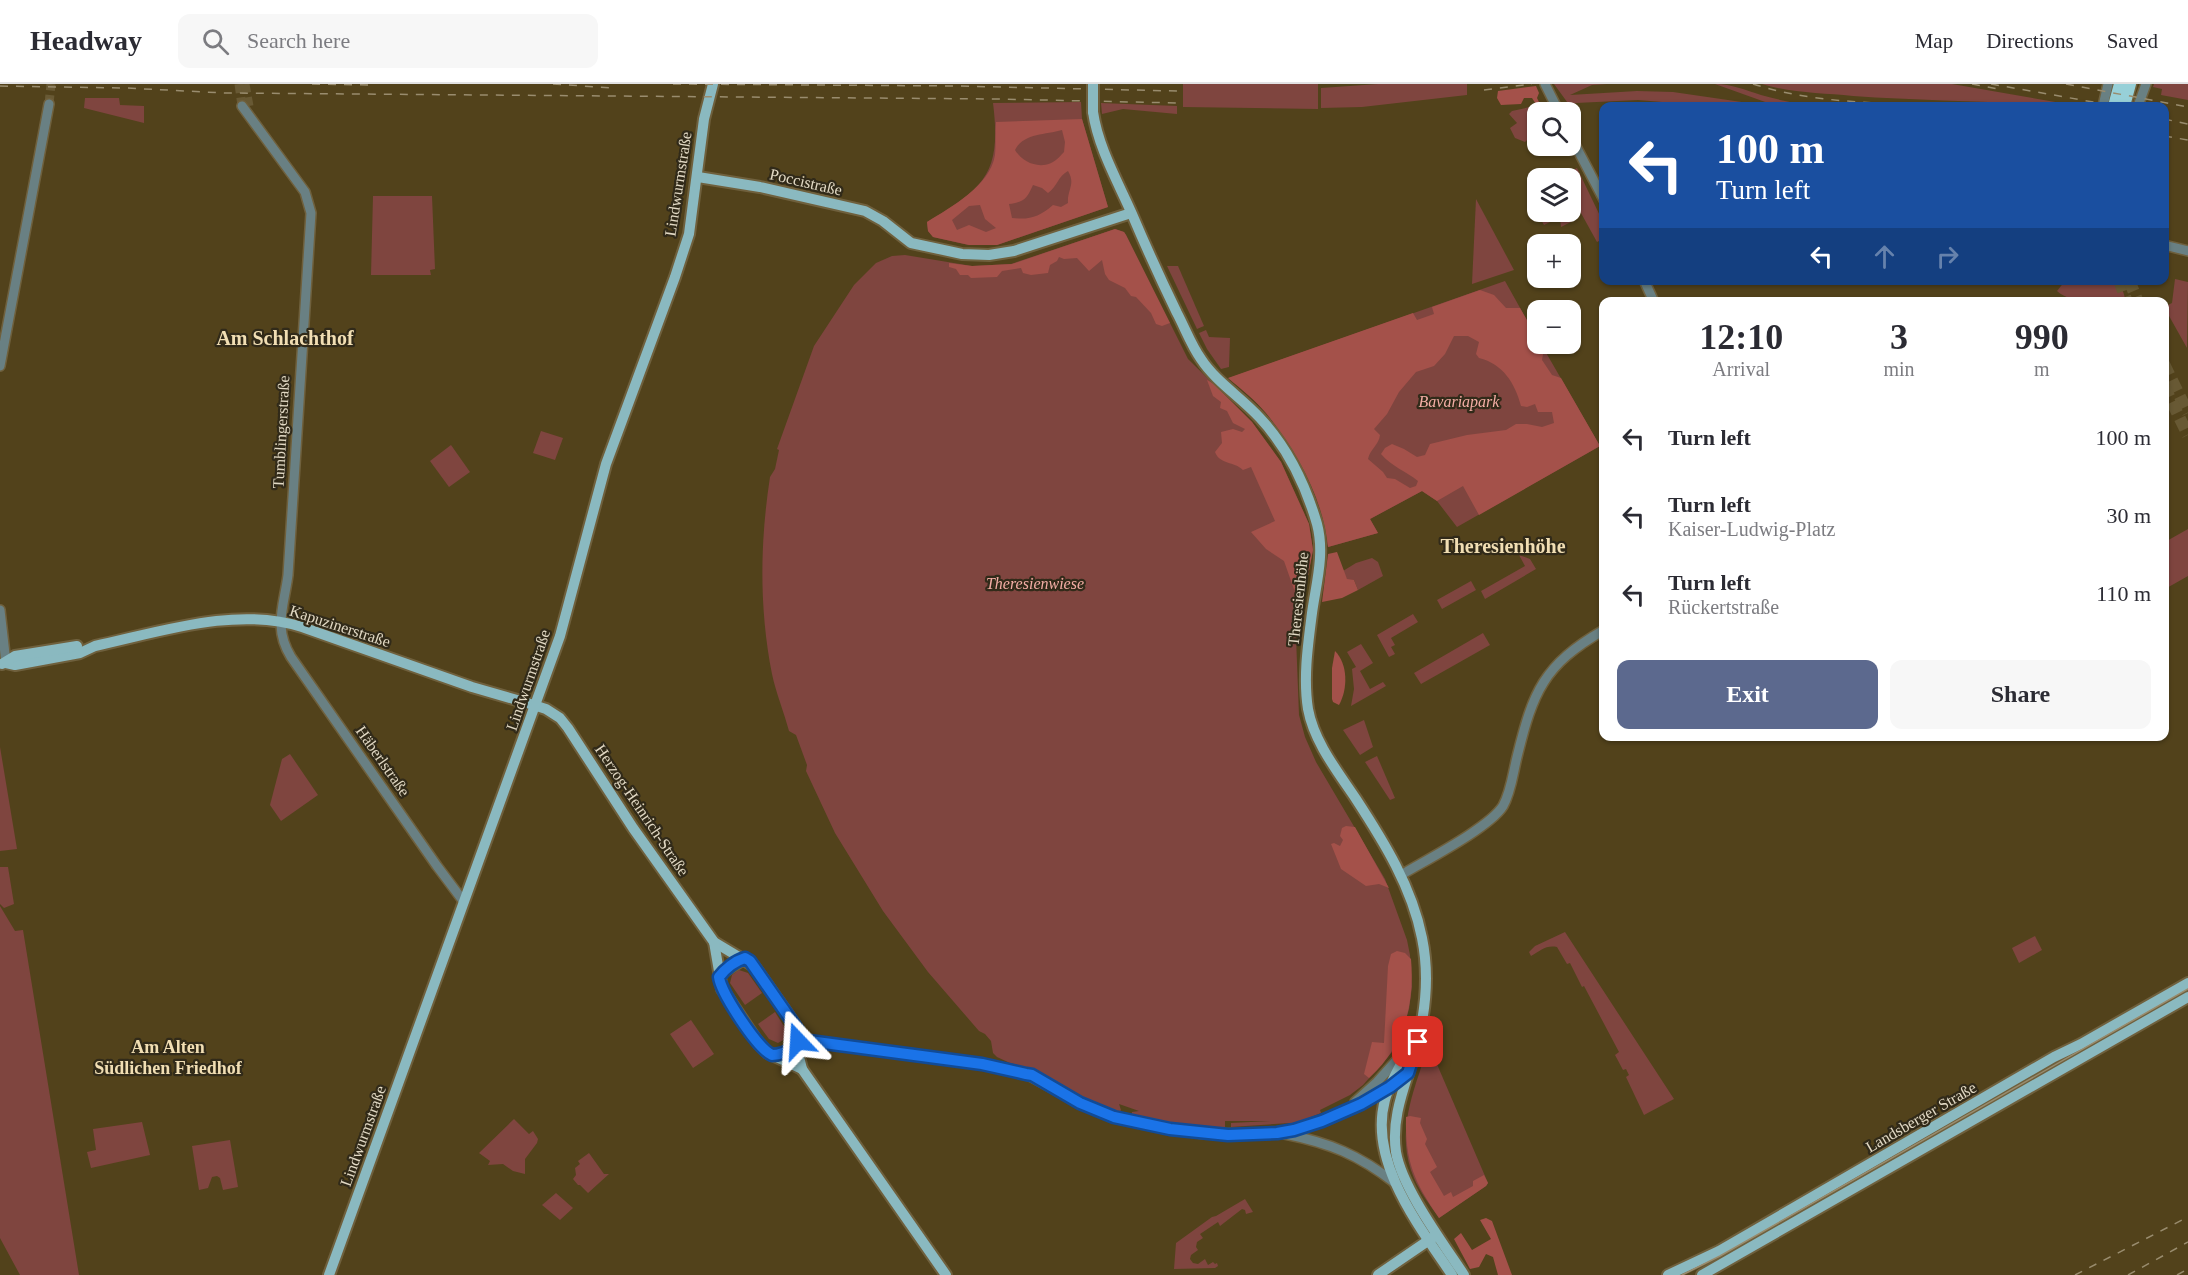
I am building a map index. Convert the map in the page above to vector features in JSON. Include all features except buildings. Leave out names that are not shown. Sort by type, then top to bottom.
[{"type":"highway","points":[[2125,102],[2130,84]]},
{"type":"main road","name":"Lindwurmstraße","points":[[329,1275],[560,636],[606,464],[686,244],[692,220],[704,119],[713,84]]},
{"type":"main road","name":"Theresienhöhe","points":[[1093,84],[1093,112],[1096,130],[1106,156],[1157,272],[1201,360],[1268,426],[1289,458],[1302,484],[1317,524],[1321,552],[1308,641],[1306,681],[1308,710],[1315,732],[1329,757],[1384,843],[1401,875],[1415,913],[1425,955],[1426,990],[1418,1042],[1399,1104],[1395,1126],[1395,1146],[1407,1184],[1433,1237]]},
{"type":"main road","name":"Poccistraße","points":[[698,177],[760,187],[865,212],[883,220],[899,236],[918,246],[975,255],[1000,254],[1042,244],[1131,213]]},
{"type":"main road","name":"Kapuzinerstraße","points":[[3,663],[15,665],[219,620],[245,618],[281,621],[472,687],[536,706]]},
{"type":"main road","name":"Herzog-Heinrich-Straße","points":[[536,706],[554,713],[564,722],[633,828],[714,942]]},
{"type":"main road","points":[[714,942],[745,958],[754,966],[798,1030],[796,1045],[802,1068],[946,1275]]},
{"type":"main road","points":[[714,942],[722,989],[747,1026],[764,1049],[802,1068]]},
{"type":"main road","points":[[719,977],[745,958]]},
{"type":"main road","name":"Landsberger Straße","points":[[1668,1275],[1681,1273],[2054,1057],[2188,983]]},
{"type":"main road","name":"Landsberger Straße","points":[[1702,1275],[2188,997]]},
{"type":"main road","name":"Theresienhöhe","points":[[1422,1016],[1416,1035],[1390,1087],[1383,1107],[1382,1128],[1395,1183],[1433,1237]]},
{"type":"main road","points":[[772,1055],[786,1053],[796,1045]]},
{"type":"main road","points":[[1378,1275],[1433,1237]]},
{"type":"main road","points":[[1433,1237],[1452,1275]]},
{"type":"main road","points":[[1433,1237],[1464,1275]]},
{"type":"street","points":[[2104,102],[2108,84]]},
{"type":"street","points":[[2137,102],[2140,84]]},
{"type":"street","points":[[2138,102],[2146,84]]},
{"type":"street","points":[[1546,88],[1554,102]]},
{"type":"street","points":[[0,366],[49,104]]},
{"type":"street","name":"Tumblingerstraße","points":[[245,106],[252,120],[305,192],[311,213],[288,575],[281,635]]},
{"type":"street","points":[[1581,156],[1599,190]]},
{"type":"street","points":[[2169,247],[2188,252]]},
{"type":"street","points":[[0,610],[3,663]]},
{"type":"street","points":[[1401,875],[1494,817],[1508,795],[1527,716],[1534,697],[1564,657],[1581,643],[1599,633]]},
{"type":"street","name":"Häberlstraße","points":[[281,635],[291,657],[464,902]]},
{"type":"street","points":[[798,1030],[809,1041]]},
{"type":"street","points":[[1338,1114],[1377,1082],[1416,1035]]},
{"type":"street","points":[[796,1045],[809,1041],[982,1064],[1032,1075],[1080,1103],[1114,1117],[1205,1134],[1277,1133],[1304,1128],[1338,1114],[1390,1087],[1408,1073]]},
{"type":"street","points":[[1377,1082],[1390,1087],[1399,1104]]},
{"type":"street","points":[[1277,1133],[1324,1143],[1349,1152],[1372,1165],[1395,1183]]},
{"type":"green space","points":[[1183,84],[1318,84],[1318,109],[1183,107]]},
{"type":"green space","points":[[1378,84],[1467,84],[1467,95],[1362,107],[1321,108],[1321,88]]},
{"type":"green space","points":[[1554,84],[1607,84],[1592,85],[1570,95],[1637,91],[1673,92],[1742,102],[1662,102],[1638,100],[1567,102]]},
{"type":"green space","points":[[1715,84],[1733,86],[1790,102],[1765,102]]},
{"type":"green space","points":[[1762,84],[1952,84],[2056,102],[1906,99],[1795,91]]},
{"type":"green space","points":[[2154,84],[2188,84],[2188,100],[2161,95],[2162,89],[2153,87]]},
{"type":"green space","points":[[85,98],[119,98],[120,105],[144,106],[144,123],[84,108]]},
{"type":"green space","points":[[1081,102],[1082,119],[1108,207],[997,245],[969,245],[933,237],[928,231],[927,222],[963,199],[975,188],[985,176],[991,163],[995,127],[993,103]]},
{"type":"green space","points":[[1101,103],[1177,106],[1177,114],[1123,109],[1102,114]]},
{"type":"green space","points":[[1527,108],[1527,140],[1525,142],[1515,138],[1510,128],[1517,123],[1509,114],[1512,111]]},
{"type":"green space","points":[[1581,176],[1599,214],[1599,241],[1597,242],[1581,213]]},
{"type":"green space","points":[[373,196],[432,196],[435,269],[430,270],[431,275],[371,275]]},
{"type":"green space","points":[[1476,199],[1514,270],[1472,284]]},
{"type":"green space","points":[[1560,222],[1571,222],[1561,227]]},
{"type":"green space","name":"Theresienwiese","points":[[1115,229],[1126,235],[1188,359],[1252,422],[1281,462],[1309,524],[1313,550],[1296,637],[1299,715],[1305,737],[1316,762],[1385,879],[1407,940],[1410,955],[1412,987],[1409,1009],[1402,1034],[1393,1051],[1363,1085],[1350,1095],[1320,1110],[1321,1113],[1291,1125],[1290,1123],[1231,1127],[1231,1123],[1271,1121],[1225,1121],[1225,1127],[1208,1129],[1182,1127],[1137,1117],[1132,1115],[1132,1112],[1139,1111],[1119,1104],[1121,1110],[1116,1113],[1085,1100],[1032,1069],[997,1057],[993,1053],[991,1041],[979,1031],[928,972],[883,911],[835,833],[806,771],[807,765],[796,735],[789,731],[772,674],[765,625],[762,575],[764,526],[770,477],[775,469],[779,450],[777,449],[814,346],[854,285],[876,263],[892,256],[905,255],[972,266],[1011,264]]},
{"type":"green space","points":[[1167,266],[1178,266],[1204,326],[1197,329]]},
{"type":"green space","points":[[2175,279],[2188,282],[2187,348],[2169,316],[2169,304],[2172,303]]},
{"type":"green space","name":"Bavariapark","points":[[1505,281],[1527,320],[1527,354],[1547,354],[1599,447],[1457,527],[1437,501],[1422,491],[1370,519],[1378,533],[1328,547],[1321,511],[1307,476],[1288,443],[1253,399],[1229,378]]},
{"type":"green space","points":[[2062,285],[2121,285],[2125,297],[2068,297],[2057,291]]},
{"type":"green space","points":[[1206,330],[1209,337],[1230,338],[1229,367],[1221,369],[1207,349],[1199,333]]},
{"type":"green space","points":[[541,431],[563,438],[555,460],[533,453]]},
{"type":"green space","points":[[451,445],[470,472],[449,487],[430,461]]},
{"type":"green space","points":[[2188,529],[2188,576],[2169,587],[2169,540]]},
{"type":"green space","points":[[1519,555],[1530,559],[1536,569],[1485,599],[1481,591],[1525,566]]},
{"type":"green space","points":[[1372,558],[1378,562],[1383,576],[1358,590],[1354,580],[1347,580],[1343,571],[1356,563]]},
{"type":"green space","points":[[1471,581],[1476,590],[1442,609],[1437,600]]},
{"type":"green space","points":[[1413,614],[1418,622],[1391,638],[1395,645],[1391,647],[1395,654],[1389,657],[1377,635]]},
{"type":"green space","points":[[1483,633],[1490,645],[1421,684],[1414,673]]},
{"type":"green space","points":[[1361,644],[1373,663],[1360,671],[1370,689],[1383,682],[1386,686],[1351,706],[1354,689],[1352,669],[1356,667],[1347,652]]},
{"type":"green space","points":[[1364,720],[1373,747],[1360,755],[1343,730]]},
{"type":"green space","points":[[0,747],[17,849],[0,851]]},
{"type":"green space","points":[[290,754],[318,795],[281,821],[270,805],[282,759]]},
{"type":"green space","points":[[1377,756],[1395,798],[1390,800],[1365,762]]},
{"type":"green space","points":[[0,867],[8,867],[14,904],[4,908],[0,904]]},
{"type":"green space","points":[[0,906],[15,931],[23,930],[79,1275],[20,1275],[0,1238]]},
{"type":"green space","points":[[1565,932],[1674,1099],[1644,1115],[1626,1077],[1629,1075],[1626,1069],[1623,1070],[1615,1055],[1619,1052],[1570,963],[1567,964],[1557,947],[1546,948],[1531,956],[1529,952],[1535,946]]},
{"type":"green space","points":[[2035,936],[2042,950],[2019,963],[2012,948]]},
{"type":"green space","points":[[739,970],[748,973],[762,993],[745,1005],[730,983],[732,975]]},
{"type":"green space","points":[[775,1012],[787,1031],[785,1039],[778,1043],[769,1039],[758,1024]]},
{"type":"green space","points":[[691,1020],[714,1054],[693,1068],[670,1034]]},
{"type":"green space","points":[[1430,1048],[1488,1183],[1439,1218],[1414,1178],[1406,1145],[1408,1113],[1427,1050]]},
{"type":"green space","points":[[514,1119],[529,1134],[533,1131],[538,1139],[525,1159],[525,1174],[513,1171],[503,1164],[488,1165],[490,1161],[479,1153]]},
{"type":"green space","points":[[142,1122],[150,1155],[91,1168],[87,1152],[96,1150],[93,1129]]},
{"type":"green space","points":[[230,1140],[238,1187],[223,1190],[220,1178],[217,1176],[212,1177],[208,1188],[199,1190],[192,1146]]},
{"type":"green space","points":[[589,1153],[604,1174],[609,1174],[588,1193],[573,1179],[576,1175],[575,1168],[580,1164],[578,1161]]},
{"type":"green space","points":[[556,1193],[573,1208],[560,1220],[542,1205]]},
{"type":"green space","points":[[1245,1199],[1253,1212],[1246,1214],[1242,1209],[1220,1226],[1218,1222],[1200,1234],[1203,1238],[1197,1242],[1198,1250],[1191,1255],[1190,1259],[1193,1263],[1198,1264],[1205,1259],[1208,1265],[1213,1262],[1218,1266],[1174,1269],[1176,1243],[1212,1217]]},
{"type":"shaded area","points":[[1536,86],[1539,102],[1535,102],[1532,98],[1524,98],[1521,104],[1501,105],[1497,98],[1498,91]]},
{"type":"shaded area","points":[[1082,119],[1108,207],[997,245],[969,245],[933,237],[928,231],[927,222],[978,186],[992,166],[995,155],[996,122]],"holes":[[[1062,130],[1065,142],[1064,152],[1053,162],[1042,165],[1031,164],[1015,150],[1024,140]],[[1068,171],[1071,180],[1068,203],[1061,207],[1053,205],[1034,217],[1012,218],[1009,204],[1025,199],[1033,185],[1048,193]],[[980,205],[985,219],[996,228],[986,232],[969,225],[957,230],[952,220],[969,206]]]},
{"type":"shaded area","points":[[1115,229],[1126,235],[1170,323],[1162,326],[1156,324],[1151,313],[1136,297],[1131,296],[1125,288],[1109,280],[1102,260],[1089,271],[1077,258],[1059,257],[1050,265],[1048,273],[1031,275],[1023,273],[1021,268],[1002,271],[997,277],[971,278],[968,275],[960,275],[956,269],[949,267],[949,263],[972,266],[1012,264]]},
{"type":"shaded area","name":"Bavariapark","points":[[1480,290],[1494,295],[1506,308],[1520,308],[1527,320],[1527,354],[1543,354],[1542,360],[1552,375],[1561,378],[1599,447],[1479,515],[1463,486],[1437,501],[1422,491],[1370,519],[1378,533],[1328,547],[1321,511],[1298,459],[1266,413],[1228,378],[1413,313],[1417,320],[1434,314],[1432,307]],"holes":[[[1454,336],[1468,336],[1479,342],[1476,354],[1479,358],[1495,365],[1507,376],[1521,406],[1527,407],[1535,404],[1538,412],[1552,412],[1554,423],[1542,427],[1516,424],[1506,430],[1467,435],[1430,444],[1425,455],[1417,457],[1392,444],[1381,454],[1418,481],[1416,486],[1410,488],[1395,479],[1387,478],[1368,459],[1380,435],[1374,429],[1387,414],[1399,392],[1416,372],[1434,366],[1445,354]]]},
{"type":"shaded area","points":[[1207,380],[1214,384],[1252,422],[1281,462],[1309,524],[1313,550],[1303,601],[1297,598],[1284,561],[1266,549],[1251,532],[1275,521],[1251,467],[1243,470],[1220,459],[1215,452],[1222,443],[1221,432],[1233,429],[1242,432],[1245,429],[1233,423],[1227,411],[1220,408],[1221,402],[1213,396]]},
{"type":"shaded area","points":[[1337,552],[1347,579],[1354,580],[1358,590],[1342,598],[1322,602],[1328,554]]},
{"type":"shaded area","points":[[1335,651],[1342,663],[1345,677],[1344,692],[1339,705],[1332,699],[1332,668]]},
{"type":"shaded area","points":[[1355,827],[1389,888],[1379,884],[1366,886],[1341,869],[1331,844],[1340,846],[1343,840],[1340,836],[1342,828]]},
{"type":"shaded area","points":[[1397,951],[1405,953],[1411,959],[1409,1008],[1399,1039],[1391,1053],[1369,1078],[1364,1074],[1372,1042],[1384,1043],[1388,966],[1391,954]]},
{"type":"shaded area","points":[[1406,1117],[1421,1118],[1420,1123],[1427,1139],[1425,1144],[1437,1167],[1430,1172],[1444,1196],[1451,1192],[1453,1197],[1473,1186],[1473,1181],[1484,1175],[1488,1183],[1439,1218],[1417,1182],[1409,1159]]},
{"type":"shaded area","points":[[1486,1218],[1492,1221],[1512,1275],[1498,1275],[1493,1257],[1486,1254],[1479,1267],[1470,1269],[1454,1239],[1461,1233],[1472,1250],[1491,1239],[1480,1220]]},
{"type":"tunnel","points":[[49,104],[51,84]]},
{"type":"tunnel","points":[[239,84],[242,106]]},
{"type":"tunnel","points":[[245,84],[249,106]]},
{"type":"tunnel","points":[[2121,285],[2125,297]]},
{"type":"tunnel","points":[[2131,285],[2136,297]]},
{"type":"tunnel","points":[[2169,374],[2188,413]]},
{"type":"tunnel","points":[[2169,396],[2188,435]]},
{"type":"tram line","points":[[1682,1275],[1720,1256],[2188,989]]},
{"type":"railway","points":[[312,84],[372,85]]},
{"type":"railway","points":[[553,84],[613,88]]},
{"type":"railway","points":[[673,84],[956,86],[1177,91]]},
{"type":"railway","points":[[1484,90],[1532,84]]},
{"type":"railway","points":[[1753,84],[1824,99],[1862,102]]},
{"type":"railway","points":[[1972,84],[1998,89]]},
{"type":"railway","points":[[1991,84],[2093,102]]},
{"type":"railway","points":[[2066,84],[2161,102]]},
{"type":"railway","points":[[0,86],[126,88],[225,93],[999,99],[1177,103]]},
{"type":"railway","points":[[2169,103],[2188,107]]},
{"type":"railway","points":[[2169,120],[2188,124]]},
{"type":"railway","points":[[2169,137],[2188,140]]},
{"type":"railway","points":[[2075,1275],[2188,1217]]},
{"type":"railway","points":[[2128,1275],[2188,1242]]},
{"type":"railway","points":[[2177,1275],[2188,1269]]},
{"type":"district","name":"Am Schlachthof","points":[[285,338]]},
{"type":"district","name":"Theresienhöhe","points":[[1503,546]]},
{"type":"district","name":"Am Alten Südlichen Friedhof","points":[[168,1057]]},
{"type":"route","points":[[798,1041],[798,1030],[794,1023],[750,961],[745,958],[740,960],[723,972],[719,977],[722,989],[759,1044],[772,1055],[786,1053],[796,1045],[809,1041],[982,1064],[1032,1075],[1080,1103],[1114,1117],[1205,1134],[1277,1133],[1304,1128],[1348,1110],[1390,1087],[1408,1073],[1418,1042]]}]
